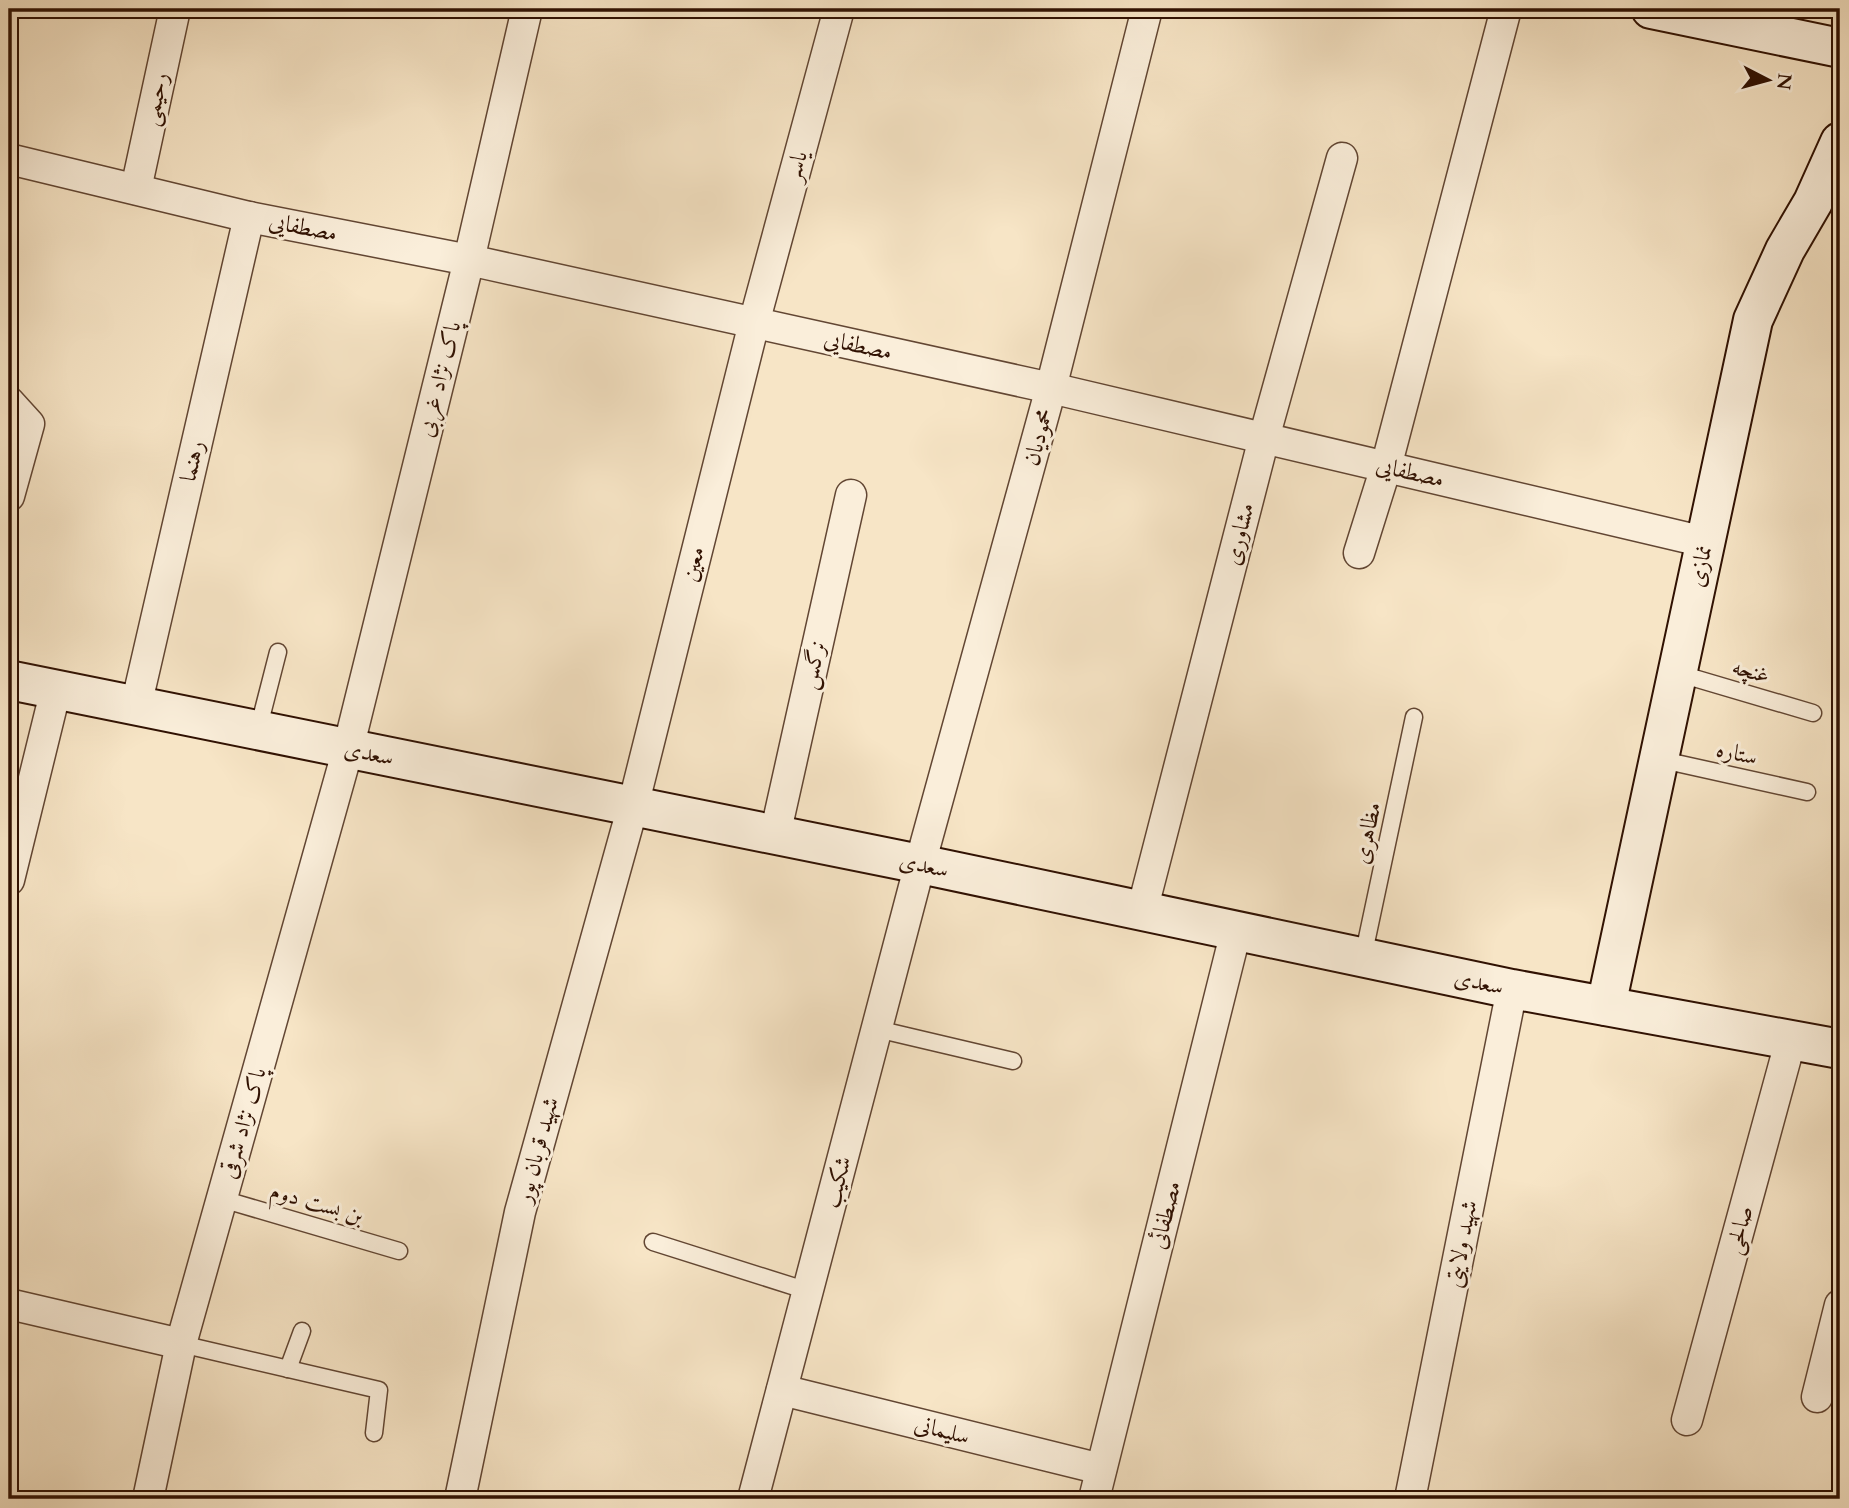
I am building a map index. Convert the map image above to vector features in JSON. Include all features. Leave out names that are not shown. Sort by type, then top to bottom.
[{"type":"street","name":"رحیمی","points":[[136,189],[175,9]]},
{"type":"street","name":"پاک نژاد غربی","points":[[348,749],[469,260],[527,9]]},
{"type":"street","name":"یاسر","points":[[754,323],[839,9]]},
{"type":"street","name":"محمودیان","points":[[920,864],[1051,388],[1146,9]]},
{"type":"street","points":[[1359,554],[1386,467],[1506,9]]},
{"type":"street","points":[[1651,9],[1840,48]]},
{"type":"street","name":"نمازی","points":[[1606,1006],[1753,320],[1785,250],[1840,144]]},
{"type":"street","name":"مشاوری","points":[[1142,911],[1264,438],[1342,158]]},
{"type":"street","name":"مصطفایی","points":[[9,162],[249,217],[469,260],[1051,388],[1705,542]]},
{"type":"street","name":"رهنما","points":[[136,706],[249,217]]},
{"type":"street","name":"معین","points":[[633,806],[754,323]]},
{"type":"street","points":[[9,402],[29,424],[9,496]]},
{"type":"street","name":"نرگس","points":[[775,835],[851,495]]},
{"type":"street","name":"سعدی","points":[[9,680],[920,864],[1512,989],[1840,1049]]},
{"type":"street","points":[[9,880],[56,690]]},
{"type":"street","name":"پاک نژاد شرقی","points":[[148,1499],[181,1344],[348,749]]},
{"type":"street","name":"شهید قربان پور","points":[[460,1499],[520,1212],[633,806]]},
{"type":"street","name":"شکیب","points":[[753,1499],[920,864]]},
{"type":"street","name":"مصطفائی","points":[[1094,1499],[1236,931]]},
{"type":"street","name":"شهید ولایتی","points":[[1410,1499],[1512,989]]},
{"type":"street","name":"صالحی","points":[[1687,1420],[1791,1039]]},
{"type":"street","points":[[1817,1397],[1840,1305]]},
{"type":"street","points":[[10,1308],[181,1344]]},
{"type":"street","name":"سلیمانی","points":[[782,1390],[1101,1469]]},
{"type":"lane","points":[[258,730],[278,652]]},
{"type":"lane","name":"غنچه","points":[[1677,673],[1813,713]]},
{"type":"lane","name":"مظاهری","points":[[1363,957],[1414,717]]},
{"type":"lane","name":"ستاره","points":[[1658,759],[1807,792]]},
{"type":"lane","points":[[877,1029],[1013,1060]]},
{"type":"lane","name":"بن بست دوم","points":[[222,1199],[399,1251]]},
{"type":"lane","points":[[653,1242],[808,1291]]},
{"type":"lane","points":[[288,1369],[302,1331]]},
{"type":"lane","points":[[181,1344],[379,1390],[374,1433]]}]
